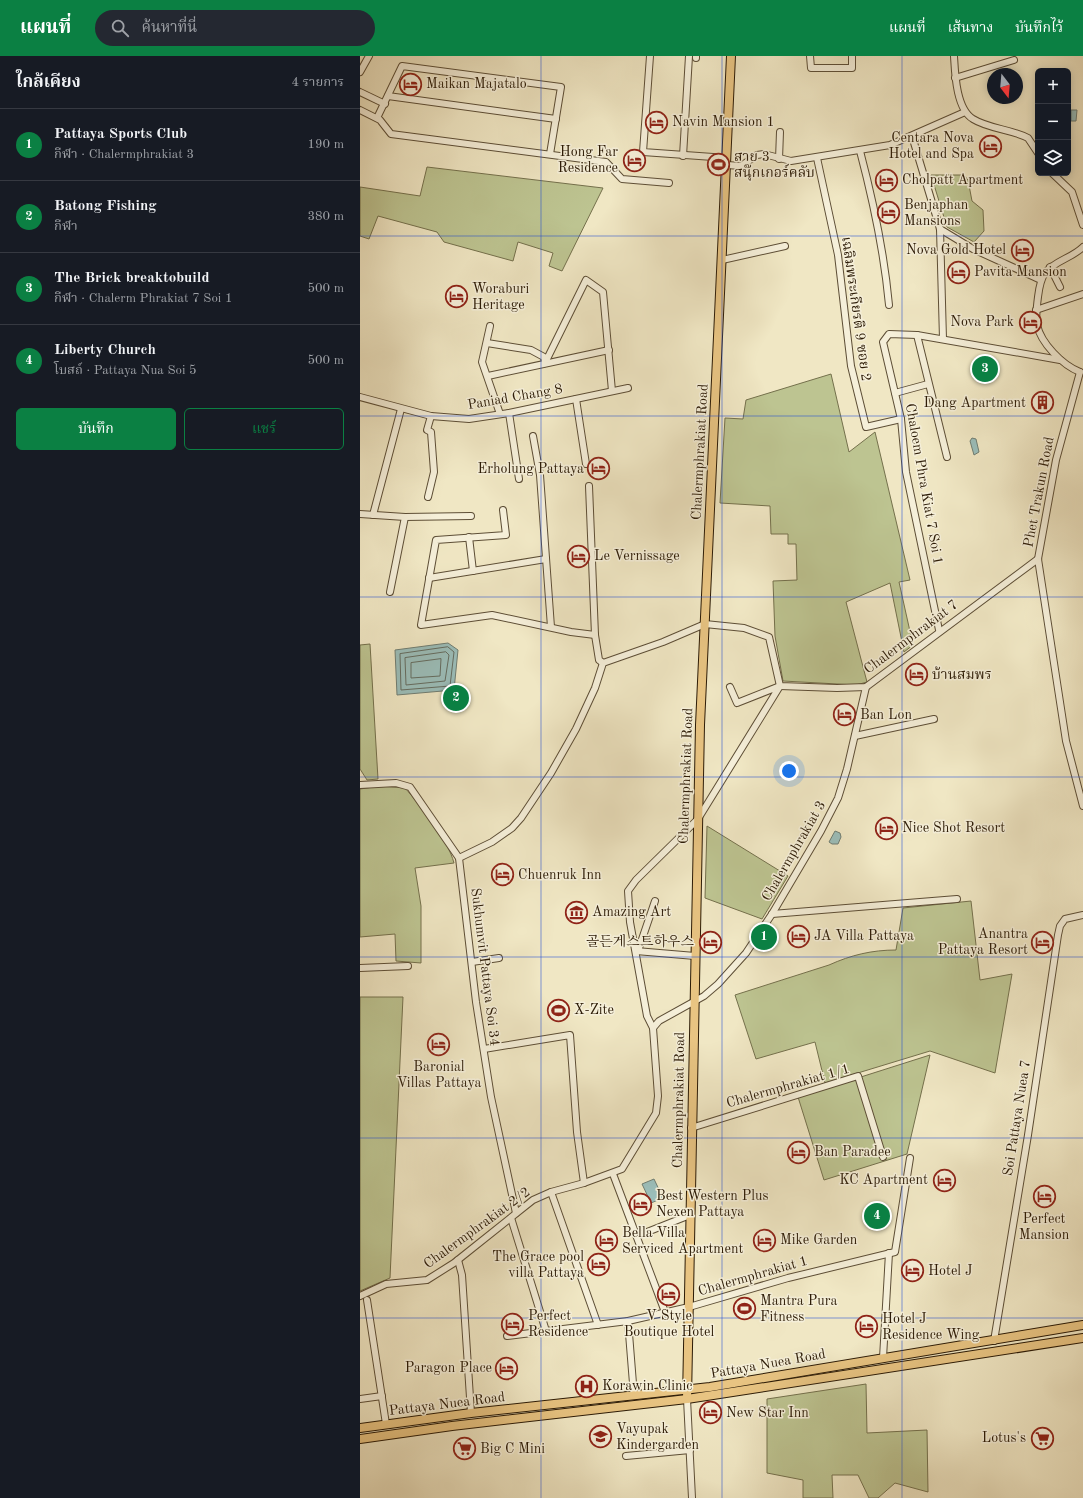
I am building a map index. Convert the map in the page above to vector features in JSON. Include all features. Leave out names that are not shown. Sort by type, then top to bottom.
[{"type":"main road","name":"Chalermphrakiat Road","points":[[687,1399],[698,819],[705,624],[731,56]]},
{"type":"main road","name":"Pattaya Nuea Road","points":[[360,1428],[471,1413],[686,1390],[994,1341],[1083,1325]]},
{"type":"main road","name":"Pattaya Nuea Road","points":[[360,1439],[452,1426],[687,1399],[1083,1338]]},
{"type":"street","points":[[360,72],[362,63],[369,56]]},
{"type":"street","points":[[650,56],[643,152],[727,162],[741,166],[757,155],[764,154],[790,161],[817,158],[890,145],[965,112]]},
{"type":"street","points":[[682,156],[689,56]]},
{"type":"street","points":[[810,56],[810,68],[852,68],[852,56]]},
{"type":"street","points":[[954,56],[955,78],[965,112],[972,119],[1028,138],[1035,148]]},
{"type":"street","points":[[955,78],[1014,60]]},
{"type":"street","points":[[377,118],[402,66],[561,86],[550,154]]},
{"type":"street","points":[[360,92],[385,104]]},
{"type":"street","points":[[388,96],[556,119]]},
{"type":"street","points":[[360,110],[377,118],[391,134],[606,162],[622,179],[669,183]]},
{"type":"street","points":[[779,159],[780,132]]},
{"type":"street","points":[[912,136],[940,230],[943,339]]},
{"type":"street","points":[[860,151],[875,204],[884,254],[888,305]]},
{"type":"street","name":"เฉลิมพระเกียรติ 9 ซอย 2","points":[[817,158],[838,256],[850,366],[866,427],[901,419]]},
{"type":"street","points":[[1055,176],[1072,192],[1083,225]]},
{"type":"street","points":[[940,230],[973,249],[1042,280]]},
{"type":"street","points":[[722,260],[785,246]]},
{"type":"street","points":[[1060,360],[1050,349],[1038,328],[1036,310],[1042,280],[1050,267],[1083,247]]},
{"type":"street","points":[[1050,267],[1060,287]]},
{"type":"street","points":[[545,363],[586,280],[603,292],[612,391]]},
{"type":"street","points":[[1036,310],[1083,294]]},
{"type":"street","points":[[490,326],[482,362],[500,414]]},
{"type":"street","name":"Chaloem Phra Kiat 7 Soi 1","points":[[917,335],[889,334],[883,342],[901,419],[906,472],[939,630]]},
{"type":"street","points":[[947,457],[917,335],[1060,360],[1081,371]]},
{"type":"street","points":[[487,343],[531,350],[544,357],[545,363]]},
{"type":"street","points":[[488,376],[609,350]]},
{"type":"street","name":"Phet Trakun Road","points":[[1081,371],[1056,460],[1038,559],[1066,741],[1083,806]]},
{"type":"street","points":[[895,393],[928,384]]},
{"type":"street","name":"Paniad Chang 8","points":[[361,399],[401,410],[431,416],[469,419],[509,413],[628,388]]},
{"type":"street","points":[[576,399],[586,464]]},
{"type":"street","points":[[373,515],[401,410]]},
{"type":"street","points":[[509,413],[519,479]]},
{"type":"street","points":[[428,497],[434,472],[431,432],[427,430],[431,416]]},
{"type":"street","points":[[533,436],[540,475],[551,627]]},
{"type":"street","points":[[590,486],[595,635],[599,660],[604,663]]},
{"type":"street","points":[[503,510],[506,535],[436,540],[421,624],[492,615],[595,635]]},
{"type":"street","points":[[360,514],[405,517],[471,516]]},
{"type":"street","points":[[390,592],[405,517]]},
{"type":"street","points":[[470,537],[473,571]]},
{"type":"street","points":[[429,578],[546,559]]},
{"type":"street","name":"Chalermphrakiat 7","points":[[780,686],[837,688],[866,687],[939,630],[1038,559]]},
{"type":"street","points":[[604,663],[663,642],[705,624],[744,628],[769,636],[780,686],[698,819]]},
{"type":"street","points":[[459,858],[492,842],[512,828],[521,818],[551,773],[576,729],[595,688],[604,663]]},
{"type":"street","points":[[730,687],[737,703],[780,686]]},
{"type":"street","name":"Chalermphrakiat 3","points":[[694,1000],[708,992],[730,973],[746,953],[772,914],[821,831],[838,798],[855,736],[866,687]]},
{"type":"street","points":[[855,736],[934,719]]},
{"type":"street","name":"Sukhumvit Pattaya Soi 34","points":[[360,785],[396,783],[410,787],[459,858],[491,1097],[516,1213]]},
{"type":"street","name":"Chalermphrakiat 2/2","points":[[360,1296],[386,1284],[427,1280],[458,1260],[533,1200],[551,1192],[622,1170],[656,1112],[658,1096],[653,1028],[647,1016],[637,951],[630,922],[628,891],[636,880],[698,819]]},
{"type":"street","points":[[772,914],[958,899]]},
{"type":"street","points":[[655,901],[637,951],[696,956]]},
{"type":"street","name":"Soi Pattaya Nuea 7","points":[[994,1341],[1028,1135],[1060,926],[1065,919],[1083,915]]},
{"type":"street","points":[[472,962],[499,958]]},
{"type":"street","points":[[360,968],[408,966]]},
{"type":"street","points":[[653,1028],[659,1021],[694,1000]]},
{"type":"street","points":[[484,1049],[570,1035],[577,1132],[584,1183]]},
{"type":"street","name":"Chalermphrakiat 1/1","points":[[691,1128],[858,1076],[883,1157]]},
{"type":"street","points":[[883,1358],[892,1253],[910,1158]]},
{"type":"street","points":[[612,1174],[665,1312]]},
{"type":"street","points":[[551,1192],[598,1325]]},
{"type":"street","points":[[637,1236],[690,1215]]},
{"type":"street","points":[[511,1218],[546,1332]]},
{"type":"street","name":"Chalermphrakiat 1","points":[[507,1336],[628,1321],[689,1307],[788,1278],[892,1253]]},
{"type":"street","points":[[458,1260],[462,1275],[471,1413]]},
{"type":"street","points":[[367,1300],[386,1424]]},
{"type":"street","points":[[628,1321],[634,1396]]},
{"type":"street","points":[[360,1399],[382,1396]]},
{"type":"street","name":"Chalermphrakiat Road","points":[[687,1399],[692,1498]]},
{"type":"street","points":[[626,1456],[690,1450]]},
{"type":"green space","points":[[427,167],[603,188],[562,271],[549,266],[553,253],[518,242],[513,261],[444,242],[437,232],[378,216],[369,239],[360,236],[360,187],[420,196]]},
{"type":"green space","points":[[931,175],[964,175],[968,180],[972,201],[983,210],[984,231],[974,242],[947,227]]},
{"type":"green space","points":[[831,374],[849,452],[875,432],[910,580],[899,582],[913,645],[904,652],[890,583],[846,602],[867,682],[856,685],[783,681],[775,636],[773,581],[797,580],[796,544],[788,544],[788,534],[771,534],[770,506],[720,503],[725,418],[743,419],[746,400]]},
{"type":"green space","points":[[370,644],[378,779],[367,780],[360,769],[360,645]]},
{"type":"green space","points":[[380,786],[405,788],[419,804],[440,834],[451,854],[454,863],[415,868],[421,906],[421,963],[396,961],[395,934],[360,937],[360,789]]},
{"type":"green space","points":[[707,826],[788,876],[762,919],[705,898]]},
{"type":"green space","points":[[971,901],[980,980],[1012,974],[995,1073],[930,1051],[825,1083],[815,1042],[756,1059],[735,995],[829,965],[845,958],[870,952],[896,950],[903,908]]},
{"type":"green space","points":[[360,997],[403,997],[390,1278],[360,1291]]},
{"type":"green space","points":[[930,1055],[907,1154],[824,1180],[798,1097]]},
{"type":"green space","points":[[866,1384],[867,1433],[927,1430],[928,1492],[895,1483],[878,1498],[869,1498],[858,1475],[832,1475],[833,1498],[803,1498],[803,1480],[767,1473],[767,1399]]},
{"type":"water","points":[[1071,110],[1077,110],[1076,121],[1071,121]]},
{"type":"water","points":[[972,438],[976,439],[979,452],[974,455],[970,441]]},
{"type":"water","points":[[448,643],[458,650],[454,690],[397,695],[395,650]]},
{"type":"water","points":[[835,831],[840,833],[841,837],[838,844],[832,844],[829,842]]},
{"type":"water","points":[[654,1179],[663,1198],[651,1203],[642,1184]]},
{"type":"place","name":"Maikan Majatalo","points":[[411,84]]},
{"type":"place","name":"Navin Mansion 1","points":[[657,122]]},
{"type":"place","name":"Centara Nova Hotel and Spa","points":[[990,146]]},
{"type":"place","name":"Hong Far Residence","points":[[634,160]]},
{"type":"place","name":"สาย 3 สนุ๊กเกอร์คลับ","points":[[718,165]]},
{"type":"place","name":"Cholpatt Apartment","points":[[887,180]]},
{"type":"place","name":"Benjaphan Mansions","points":[[889,213]]},
{"type":"place","name":"Nova Gold Hotel","points":[[1022,250]]},
{"type":"place","name":"Pavita Mansion","points":[[959,272]]},
{"type":"place","name":"Woraburi Heritage","points":[[456,297]]},
{"type":"place","name":"Nova Park","points":[[1030,322]]},
{"type":"place","name":"The Brick breaktobuild","points":[[985,369]]},
{"type":"place","name":"Dang Apartment","points":[[1042,403]]},
{"type":"place","name":"Erholung Pattaya","points":[[599,469]]},
{"type":"place","name":"Le Vernissage","points":[[578,556]]},
{"type":"place","name":"บ้านสมพร","points":[[917,675]]},
{"type":"place","name":"Batong Fishing","points":[[456,698]]},
{"type":"place","name":"Ban Lon","points":[[844,715]]},
{"type":"place","name":"Nice Shot Resort","points":[[887,828]]},
{"type":"place","name":"Chuenruk Inn","points":[[503,875]]},
{"type":"place","name":"Amazing Art","points":[[576,912]]},
{"type":"place","name":"JA Villa Pattaya","points":[[799,936]]},
{"type":"place","name":"Pattaya Sports Club","points":[[764,937]]},
{"type":"place","name":"골든게스트하우스","points":[[710,942]]},
{"type":"place","name":"Anantra Pattaya Resort","points":[[1043,942]]},
{"type":"place","name":"X-Zite","points":[[558,1010]]},
{"type":"place","name":"Baronial Villas Pattaya","points":[[439,1045]]},
{"type":"place","name":"Ban Paradee","points":[[799,1152]]},
{"type":"place","name":"KC Apartment","points":[[944,1180]]},
{"type":"place","name":"Perfect Mansion","points":[[1044,1197]]},
{"type":"place","name":"Best Western Plus Nexen Pattaya","points":[[641,1204]]},
{"type":"place","name":"Liberty Church","points":[[877,1216]]},
{"type":"place","name":"Mike Garden","points":[[764,1240]]},
{"type":"place","name":"Bella Villa Serviced Apartment","points":[[606,1241]]},
{"type":"place","name":"The Grace pool villa Pattaya","points":[[599,1265]]},
{"type":"place","name":"Hotel J","points":[[913,1271]]},
{"type":"place","name":"V Style Boutique Hotel","points":[[669,1294]]},
{"type":"place","name":"Mantra Pura Fitness","points":[[745,1309]]},
{"type":"place","name":"Perfect Residence","points":[[513,1324]]},
{"type":"place","name":"Hotel J Residence Wing","points":[[866,1327]]},
{"type":"place","name":"Paragon Place","points":[[507,1368]]},
{"type":"place","name":"Korawin Clinic","points":[[586,1386]]},
{"type":"place","name":"New Star Inn","points":[[711,1413]]},
{"type":"place","name":"Vayupak Kindergarden","points":[[600,1437]]},
{"type":"place","name":"Lotus's","points":[[1042,1438]]},
{"type":"place","name":"Big C Mini","points":[[465,1449]]}]
